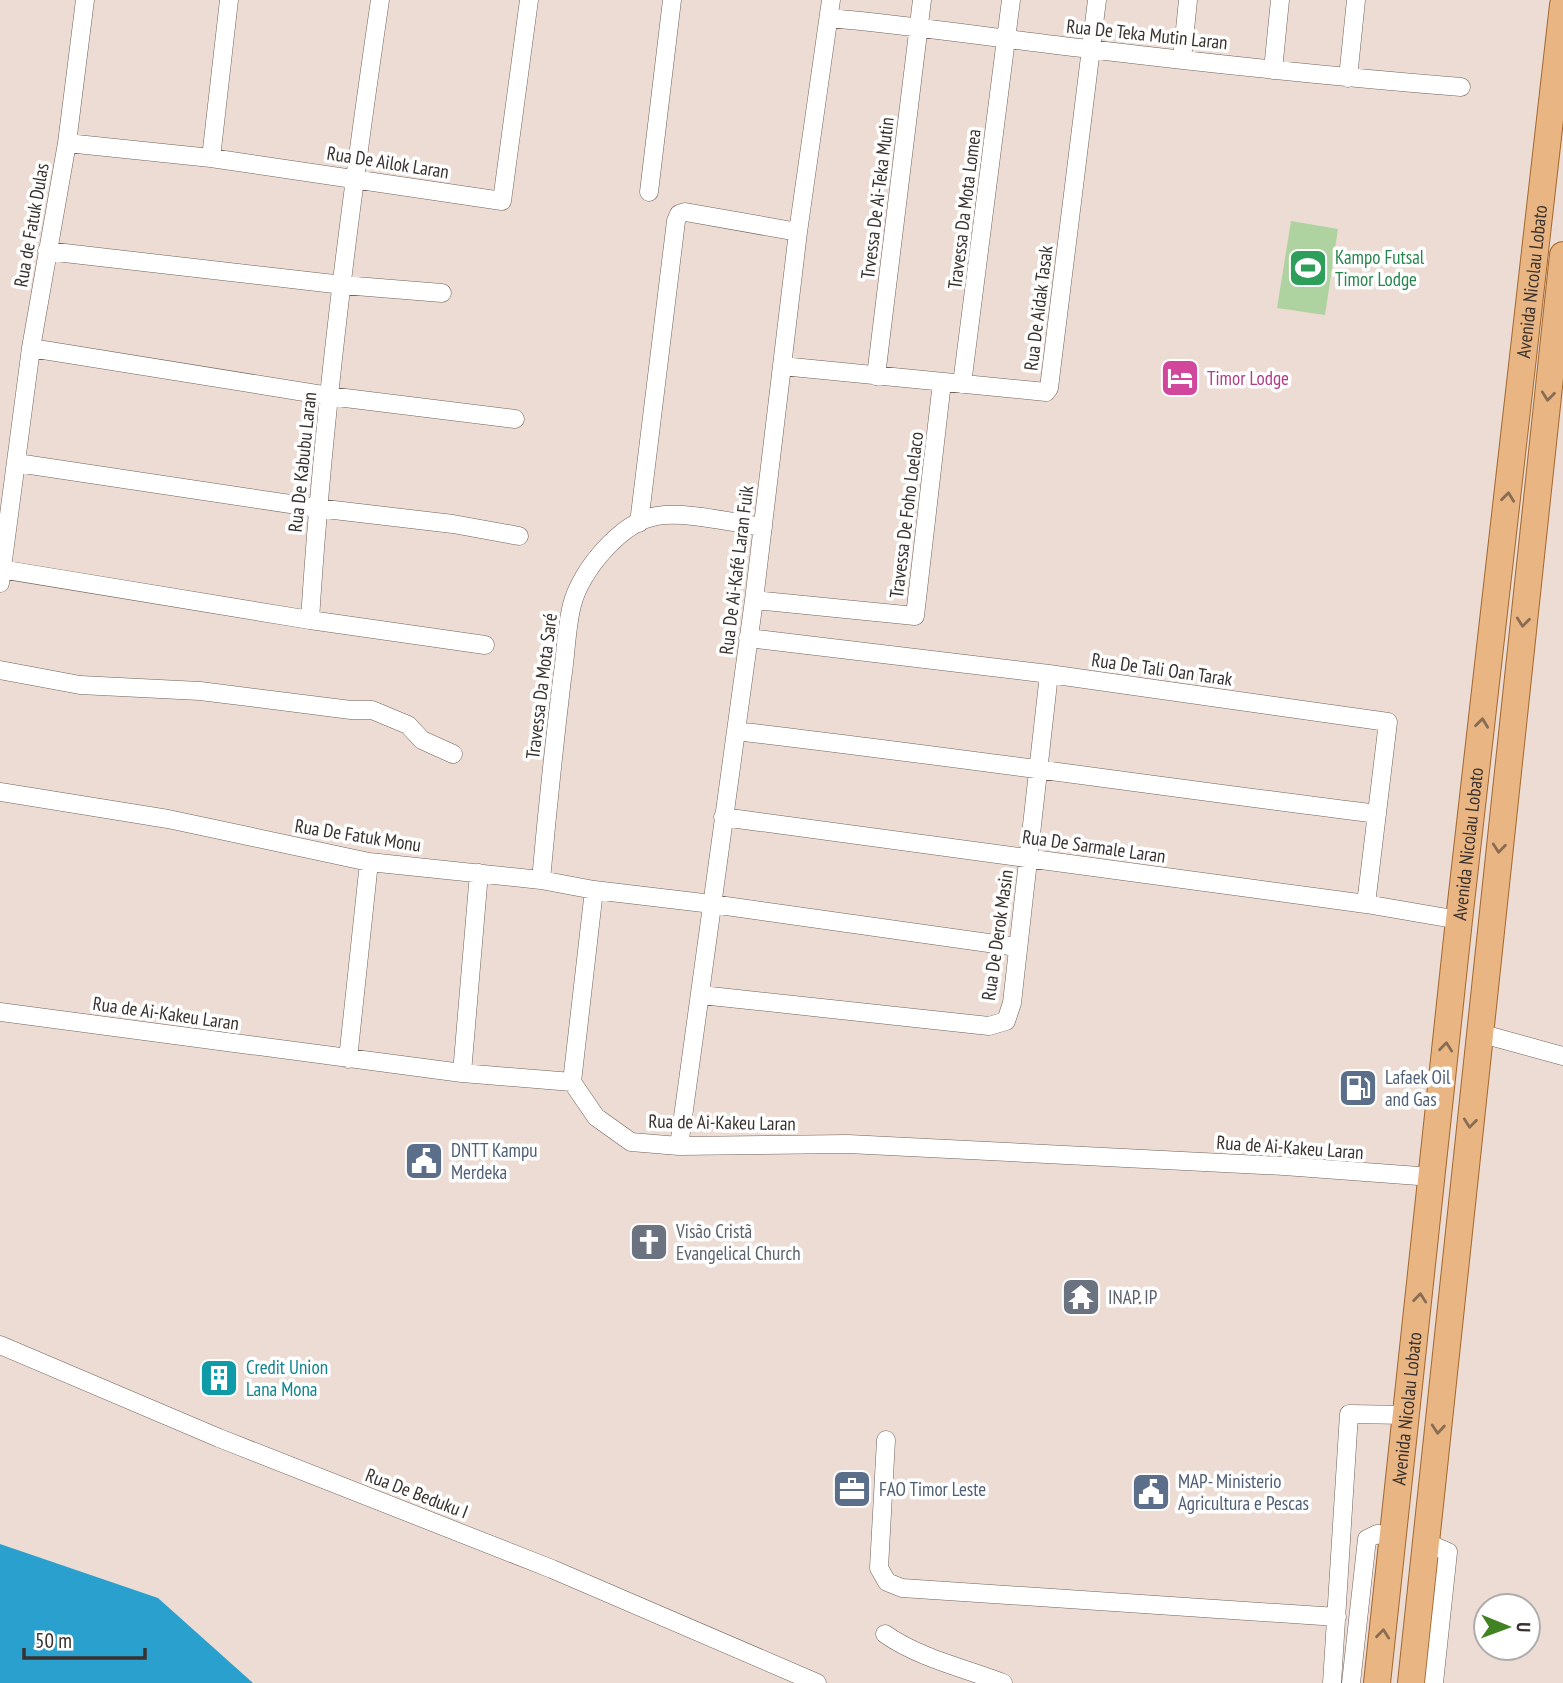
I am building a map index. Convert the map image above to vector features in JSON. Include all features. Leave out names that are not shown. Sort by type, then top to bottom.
[{"type":"main road","name":"Avenida Nicolau Lobato","points":[[1377,1683],[1459,920],[1563,5]]},
{"type":"main road","name":"Avenida Nicolau Lobato","points":[[1411,1683],[1479,1033],[1558,343],[1563,255]]},
{"type":"main road","points":[[1413,1357],[1444,1361]]},
{"type":"street","name":"Rua de Fatuk Dulas","points":[[1,574],[31,348],[67,143],[85,0]]},
{"type":"street","points":[[211,158],[229,0]]},
{"type":"street","name":"Rua De Kabubu Laran","points":[[310,620],[317,508],[329,396],[344,285],[354,178],[380,0]]},
{"type":"street","name":"Rua De Ailok Laran","points":[[67,143],[211,158],[502,201],[529,0]]},
{"type":"street","points":[[649,192],[672,0]]},
{"type":"street","name":"Trvessa De Ai-Teka Mutin","points":[[876,376],[922,0]]},
{"type":"street","name":"Travessa Da Mota Lomea","points":[[962,384],[1011,0]]},
{"type":"street","points":[[1091,49],[1097,0]]},
{"type":"street","points":[[1182,59],[1188,0]]},
{"type":"street","points":[[1273,70],[1280,0]]},
{"type":"street","points":[[1348,78],[1356,0]]},
{"type":"street","name":"Rua De Teka Mutin Laran","points":[[830,9],[1007,39],[1348,78],[1461,87]]},
{"type":"street","name":"Rua De Ai-Kafé Laran Fuik","points":[[680,1146],[754,600],[798,232],[830,9]]},
{"type":"street","name":"Rua De Aidak Tasak","points":[[782,366],[1046,392],[1049,388],[1091,49]]},
{"type":"street","points":[[639,523],[679,214],[685,212],[798,232]]},
{"type":"street","points":[[47,251],[344,285],[442,293]]},
{"type":"street","points":[[31,348],[329,396],[514,419]]},
{"type":"street","name":"Travessa De Foho Loelaco","points":[[754,600],[915,616],[942,382]]},
{"type":"street","points":[[17,463],[317,508],[453,524],[519,536]]},
{"type":"street","name":"Travessa Da Mota Saré","points":[[541,880],[572,604],[582,581],[601,554],[624,529],[656,516],[699,517],[763,527]]},
{"type":"street","points":[[1,574],[485,645]]},
{"type":"street","name":"Rua De Tali Oan Tarak","points":[[748,638],[1049,674],[1388,722],[1366,904]]},
{"type":"street","points":[[0,670],[80,685],[200,691],[351,710],[372,710],[408,725],[422,740],[453,754]]},
{"type":"street","name":"Rua De Derok Masin","points":[[701,995],[989,1026],[1006,1021],[1012,1003],[1049,674]]},
{"type":"street","points":[[736,731],[1377,814]]},
{"type":"street","name":"Rua De Fatuk Monu","points":[[0,792],[168,819],[369,862],[541,880],[594,890],[1017,947]]},
{"type":"street","name":"Rua De Sarmale Laran","points":[[723,817],[1366,904],[1459,920]]},
{"type":"street","points":[[348,1059],[369,862]]},
{"type":"street","points":[[462,1073],[479,873]]},
{"type":"street","points":[[572,1082],[594,890]]},
{"type":"street","name":"Rua de Ai-Kakeu Laran","points":[[0,1012],[462,1073],[572,1082],[596,1117],[631,1142],[680,1146],[848,1144],[1284,1166],[1432,1177]]},
{"type":"street","points":[[1479,1033],[1563,1056]]},
{"type":"street","name":"Rua De Beduku I","points":[[0,1345],[219,1438],[552,1569],[817,1683]]},
{"type":"street","points":[[1332,1683],[1349,1413],[1407,1415]]},
{"type":"street","points":[[886,1440],[879,1568],[887,1582],[902,1588],[1337,1617]]},
{"type":"street","points":[[1351,1683],[1367,1539],[1377,1534],[1394,1536]]},
{"type":"street","points":[[1427,1543],[1448,1552],[1434,1683]]},
{"type":"street","points":[[885,1634],[942,1661],[1003,1683]]},
{"type":"green space","name":"Kampo Futsal Timor Lodge","points":[[1291,221],[1338,229],[1325,315],[1277,308]]},
{"type":"water","points":[[0,1544],[158,1598],[253,1683],[0,1683]]},
{"type":"place","name":"Kampo Futsal Timor Lodge","points":[[1308,268]]},
{"type":"place","name":"Timor Lodge","points":[[1180,378]]},
{"type":"place","name":"Lafaek Oil and Gas","points":[[1358,1088]]},
{"type":"place","name":"DNTT Kampu Merdeka","points":[[424,1161]]},
{"type":"place","name":"Visão Cristã Evangelical Church","points":[[649,1242]]},
{"type":"place","name":"INAP. IP","points":[[1081,1297]]},
{"type":"place","name":"Credit Union Lana Mona","points":[[219,1378]]},
{"type":"place","name":"FAO Timor Leste","points":[[852,1489]]},
{"type":"place","name":"MAP- Ministerio Agricultura e Pescas","points":[[1151,1492]]}]
